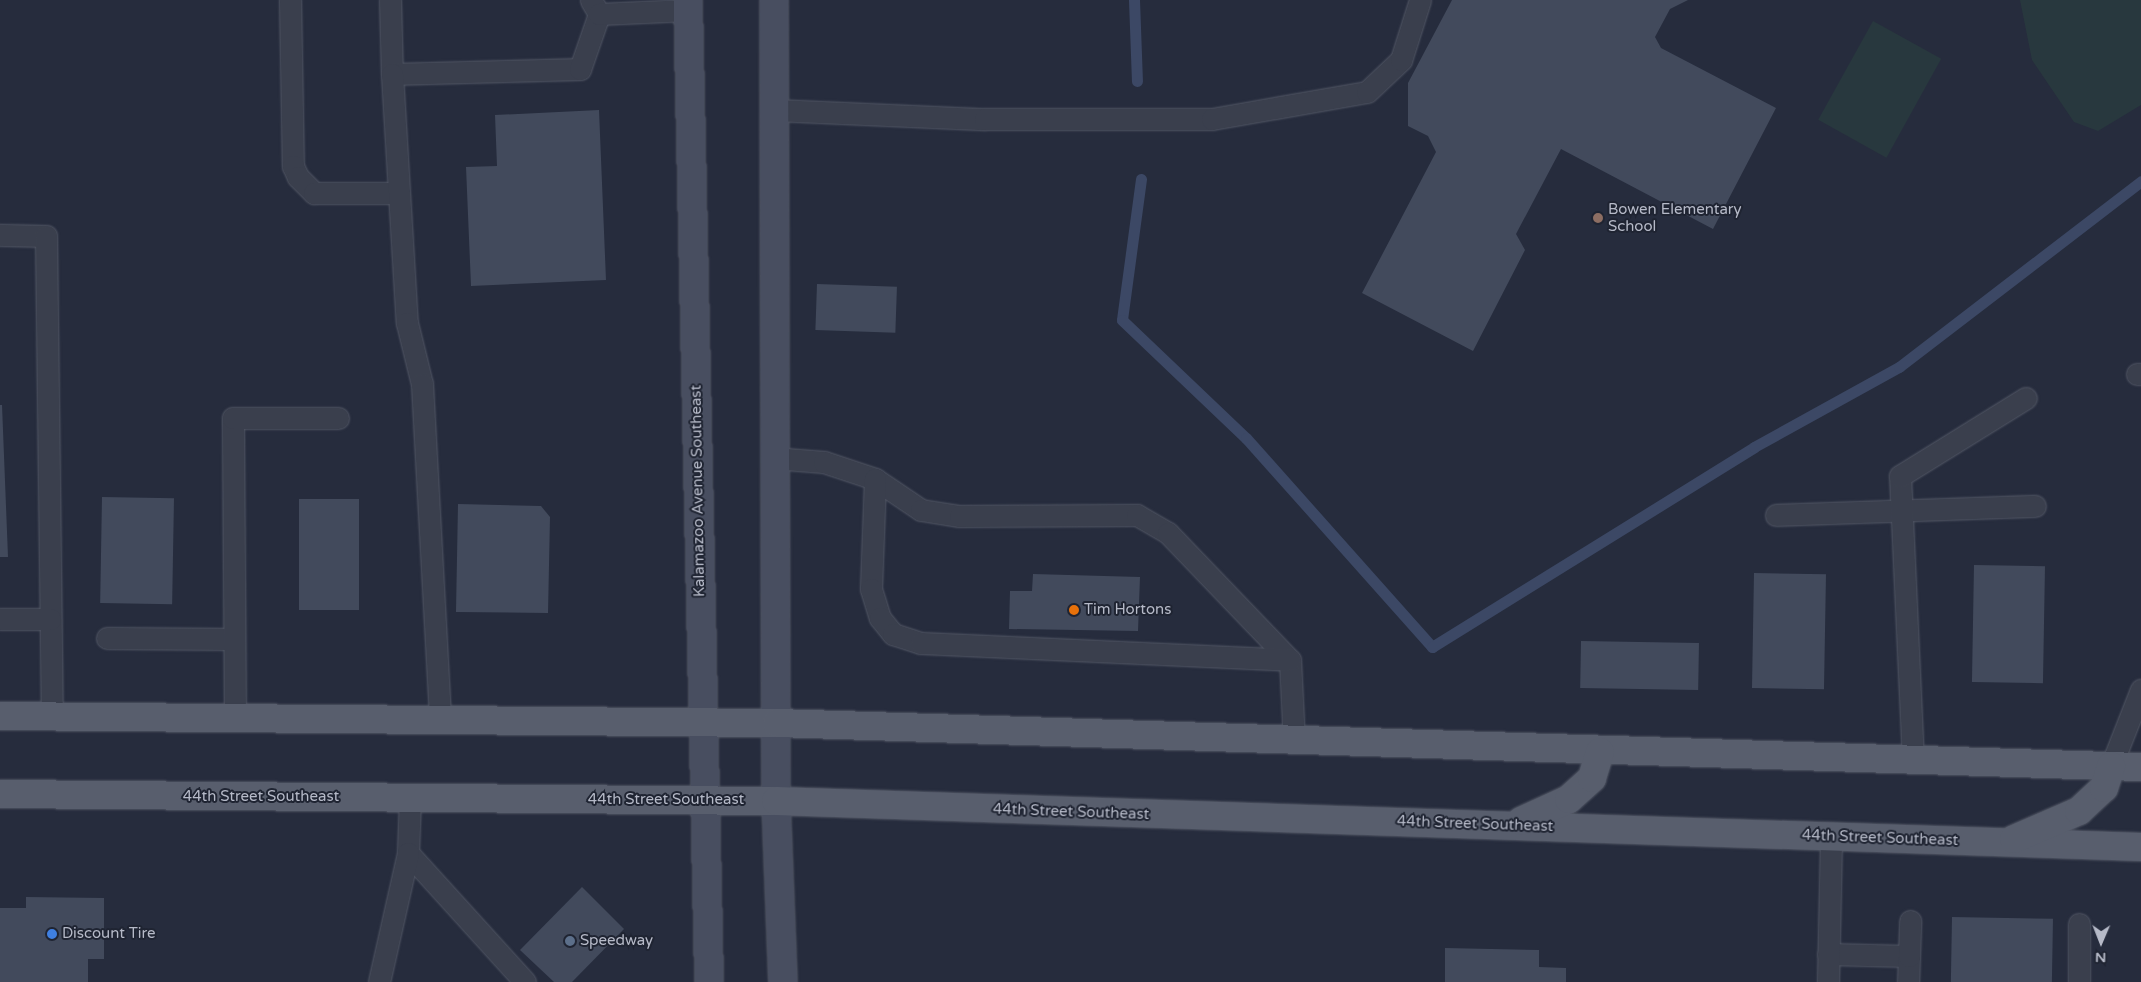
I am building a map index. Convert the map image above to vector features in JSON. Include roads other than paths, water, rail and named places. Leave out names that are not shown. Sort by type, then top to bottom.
[{"type":"main road","points":[[765,0],[774,42]]},
{"type":"main road","points":[[774,0],[776,801],[783,982]]},
{"type":"main road","name":"Kalamazoo Avenue Southeast","points":[[688,5],[709,982]]},
{"type":"main road","points":[[0,716],[777,723],[1600,752],[2141,767]]},
{"type":"main road","points":[[1508,826],[1569,800],[1592,778],[1600,752]]},
{"type":"main road","points":[[2006,842],[2079,811],[2104,788],[2112,766]]},
{"type":"main road","name":"44th Street Southeast","points":[[0,794],[776,801],[2141,847]]},
{"type":"lane","points":[[290,0],[293,166],[298,177],[314,193],[399,193]]},
{"type":"lane","points":[[390,0],[392,74],[407,323],[422,384],[440,720]]},
{"type":"lane","points":[[775,110],[985,119],[1202,119],[1280,107],[1367,92],[1401,60],[1420,0]]},
{"type":"lane","points":[[392,74],[580,69],[595,7],[688,5]]},
{"type":"lane","points":[[0,235],[46,236],[52,716]]},
{"type":"lane","points":[[1914,761],[1900,476],[2026,398]]},
{"type":"lane","points":[[235,718],[233,418],[338,418]]},
{"type":"lane","points":[[774,458],[824,462],[875,479],[921,510],[960,516],[1137,515],[1168,533],[1290,660],[1294,742]]},
{"type":"lane","points":[[875,479],[871,590],[880,618],[893,634],[922,643],[1290,660]]},
{"type":"lane","points":[[1776,515],[1902,508],[2035,506]]},
{"type":"lane","points":[[0,619],[50,619]]},
{"type":"lane","points":[[107,638],[234,639]]},
{"type":"lane","points":[[2112,766],[2141,690]]},
{"type":"lane","points":[[379,982],[408,853],[410,798]]},
{"type":"lane","points":[[1828,982],[1831,836]]},
{"type":"lane","points":[[408,853],[525,982]]},
{"type":"lane","points":[[1908,982],[1910,921]]},
{"type":"lane","points":[[2079,924],[2079,982]]},
{"type":"lane","points":[[1828,954],[1909,956]]},
{"type":"waterway","points":[[1134,0],[1137,81]]},
{"type":"waterway","points":[[1141,179],[1122,320],[1246,438],[1432,647],[1754,447],[1899,367],[2141,181]]},
{"type":"place","name":"Bowen Elementary School","points":[[1598,218]]},
{"type":"place","name":"Tim Hortons","points":[[1074,610]]},
{"type":"place","name":"Discount Tire","points":[[52,934]]},
{"type":"place","name":"Speedway","points":[[570,941]]}]
